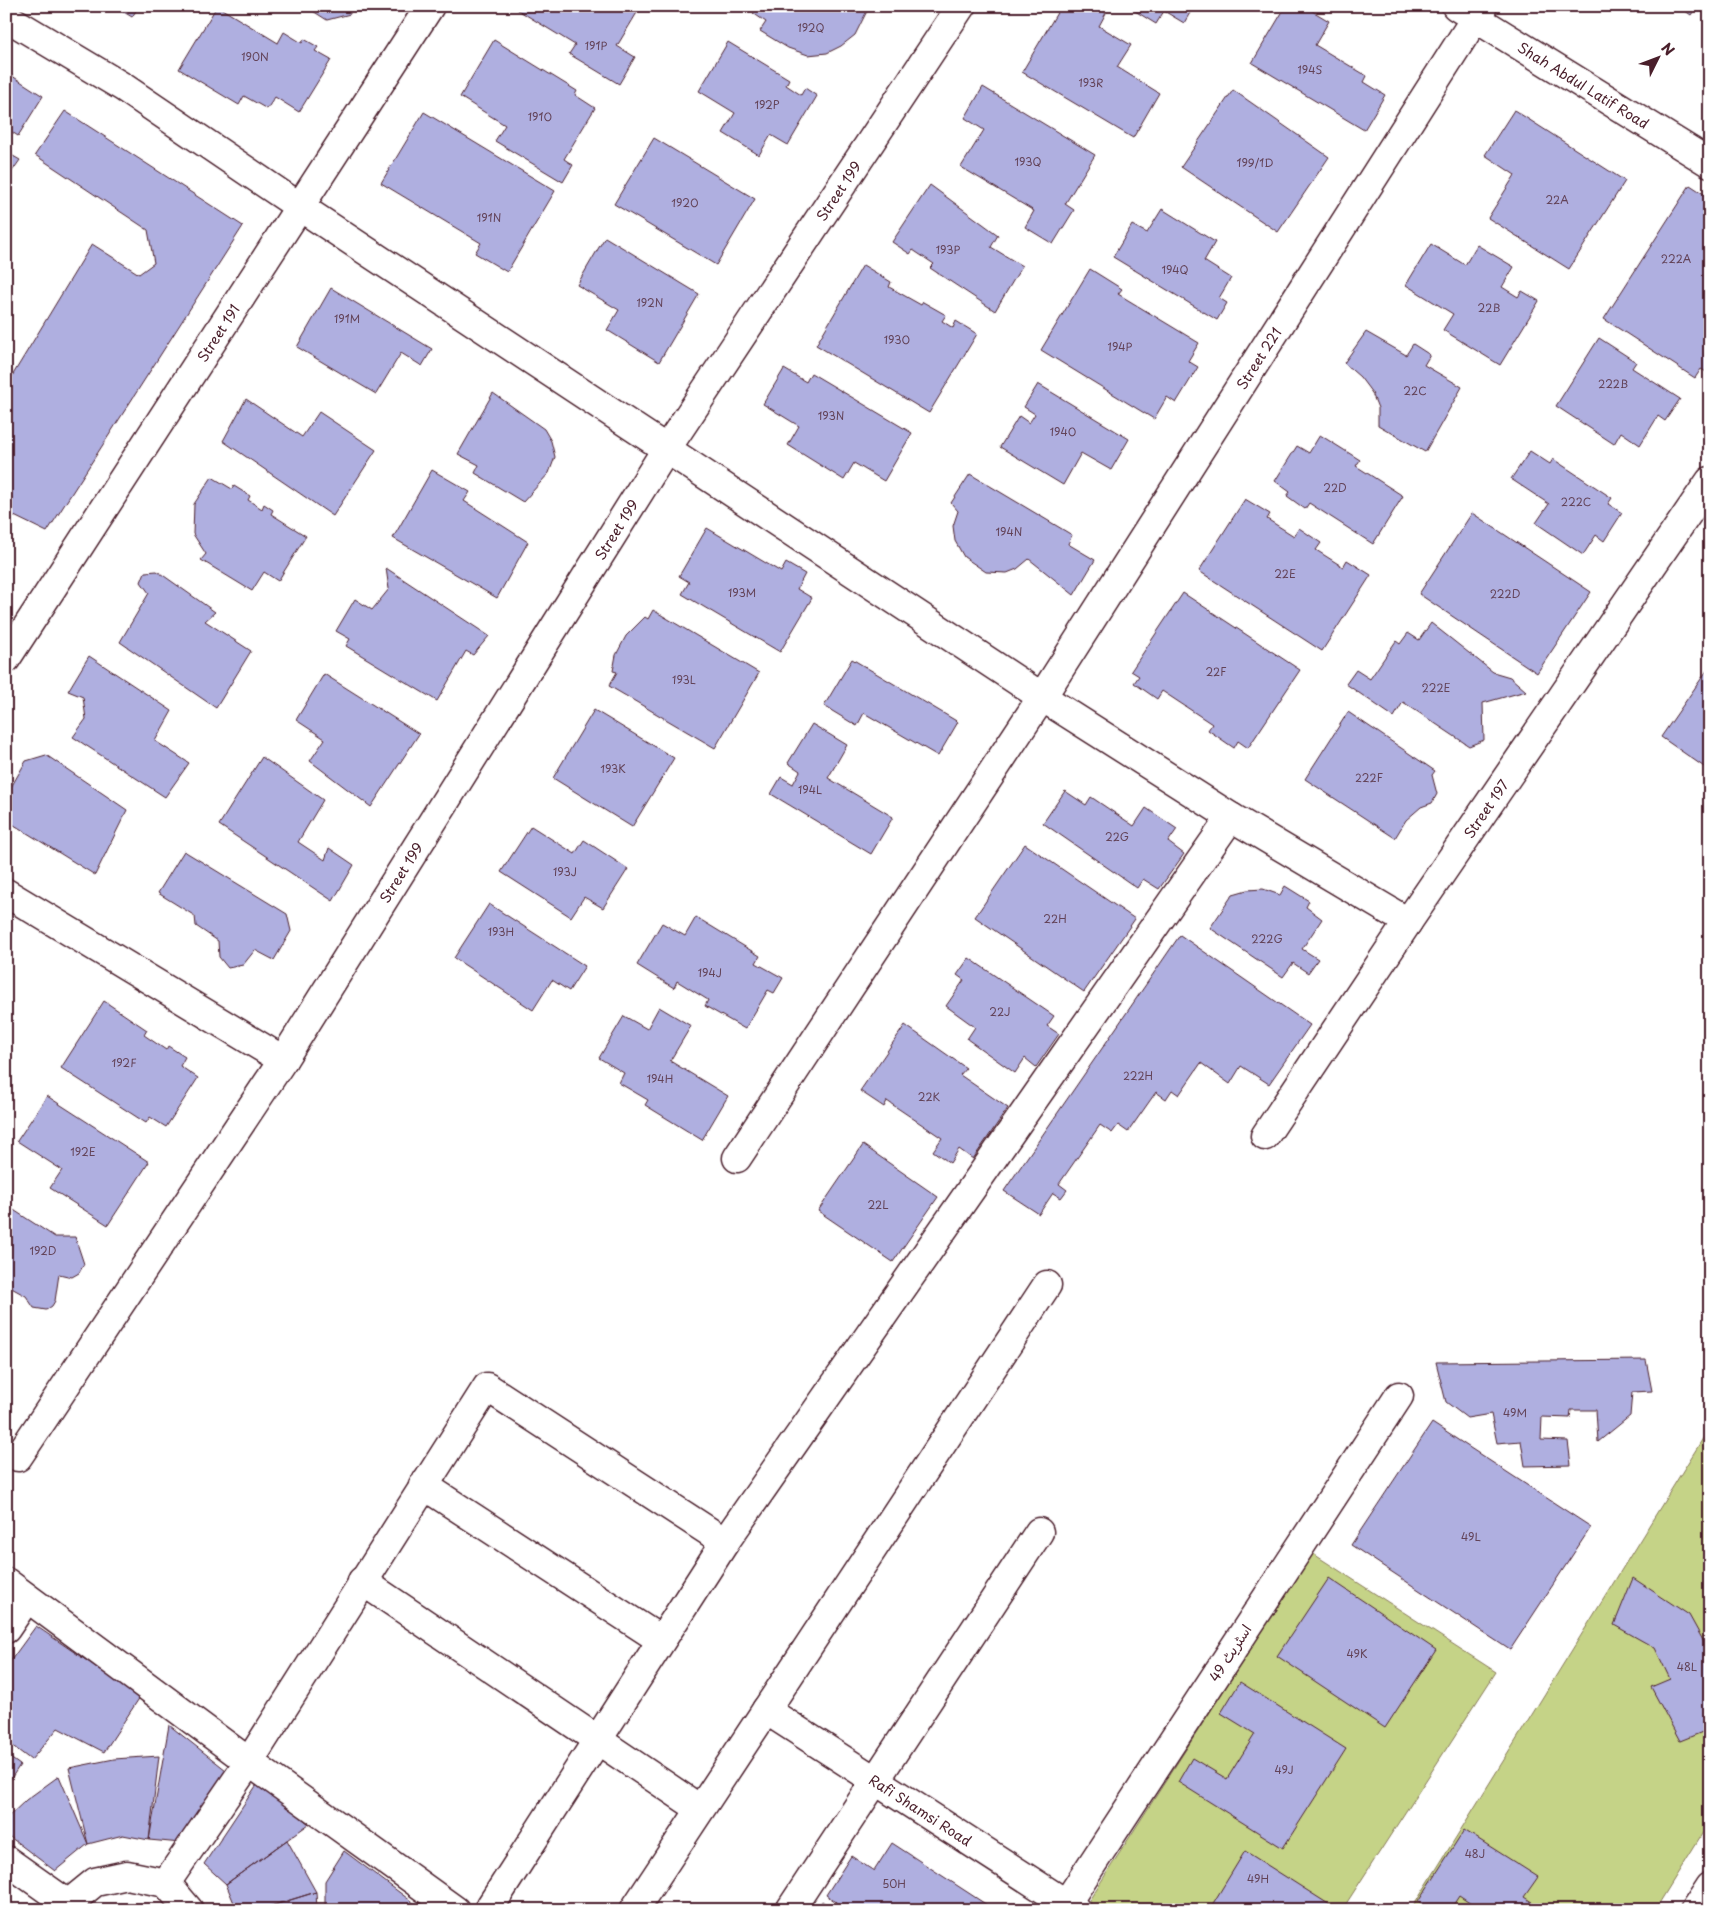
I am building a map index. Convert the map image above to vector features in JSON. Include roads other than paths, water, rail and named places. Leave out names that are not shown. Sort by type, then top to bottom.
[{"type":"street","name":"Street 191","points":[[6,659],[430,6]]},
{"type":"street","name":"Street 199","points":[[18,1456],[283,1060],[667,448],[961,6]]},
{"type":"street","name":"Shah Abdul Latif Road","points":[[1472,10],[1710,163]]},
{"type":"street","name":"Street 221","points":[[737,1158],[1042,697],[1472,10]]},
{"type":"street","points":[[6,16],[123,87],[300,207],[1042,697],[1231,817],[1408,922]]},
{"type":"street","name":"Street 197","points":[[1265,1136],[1408,922],[1710,481]]},
{"type":"street","points":[[488,1910],[725,1542],[1231,817]]},
{"type":"street","points":[[6,892],[283,1060]]},
{"type":"street","points":[[634,1910],[1047,1284]]},
{"type":"street","points":[[166,1883],[249,1762],[362,1581],[487,1387],[725,1542]]},
{"type":"street","name":"اسٹریٹ 49","points":[[1068,1908],[1399,1396]]},
{"type":"street","points":[[423,1485],[661,1640]]},
{"type":"street","points":[[790,1910],[1039,1532]]},
{"type":"street","points":[[362,1581],[700,1809]]},
{"type":"street","points":[[6,1629],[17,1590],[249,1762],[456,1910]]},
{"type":"street","name":"Rafi Shamsi Road","points":[[766,1710],[876,1780],[1068,1908]]},
{"type":"street","points":[[6,1860],[67,1907],[95,1882],[127,1875],[166,1883],[189,1910]]},
{"type":"street","points":[[1695,1910],[1710,1887]]}]
